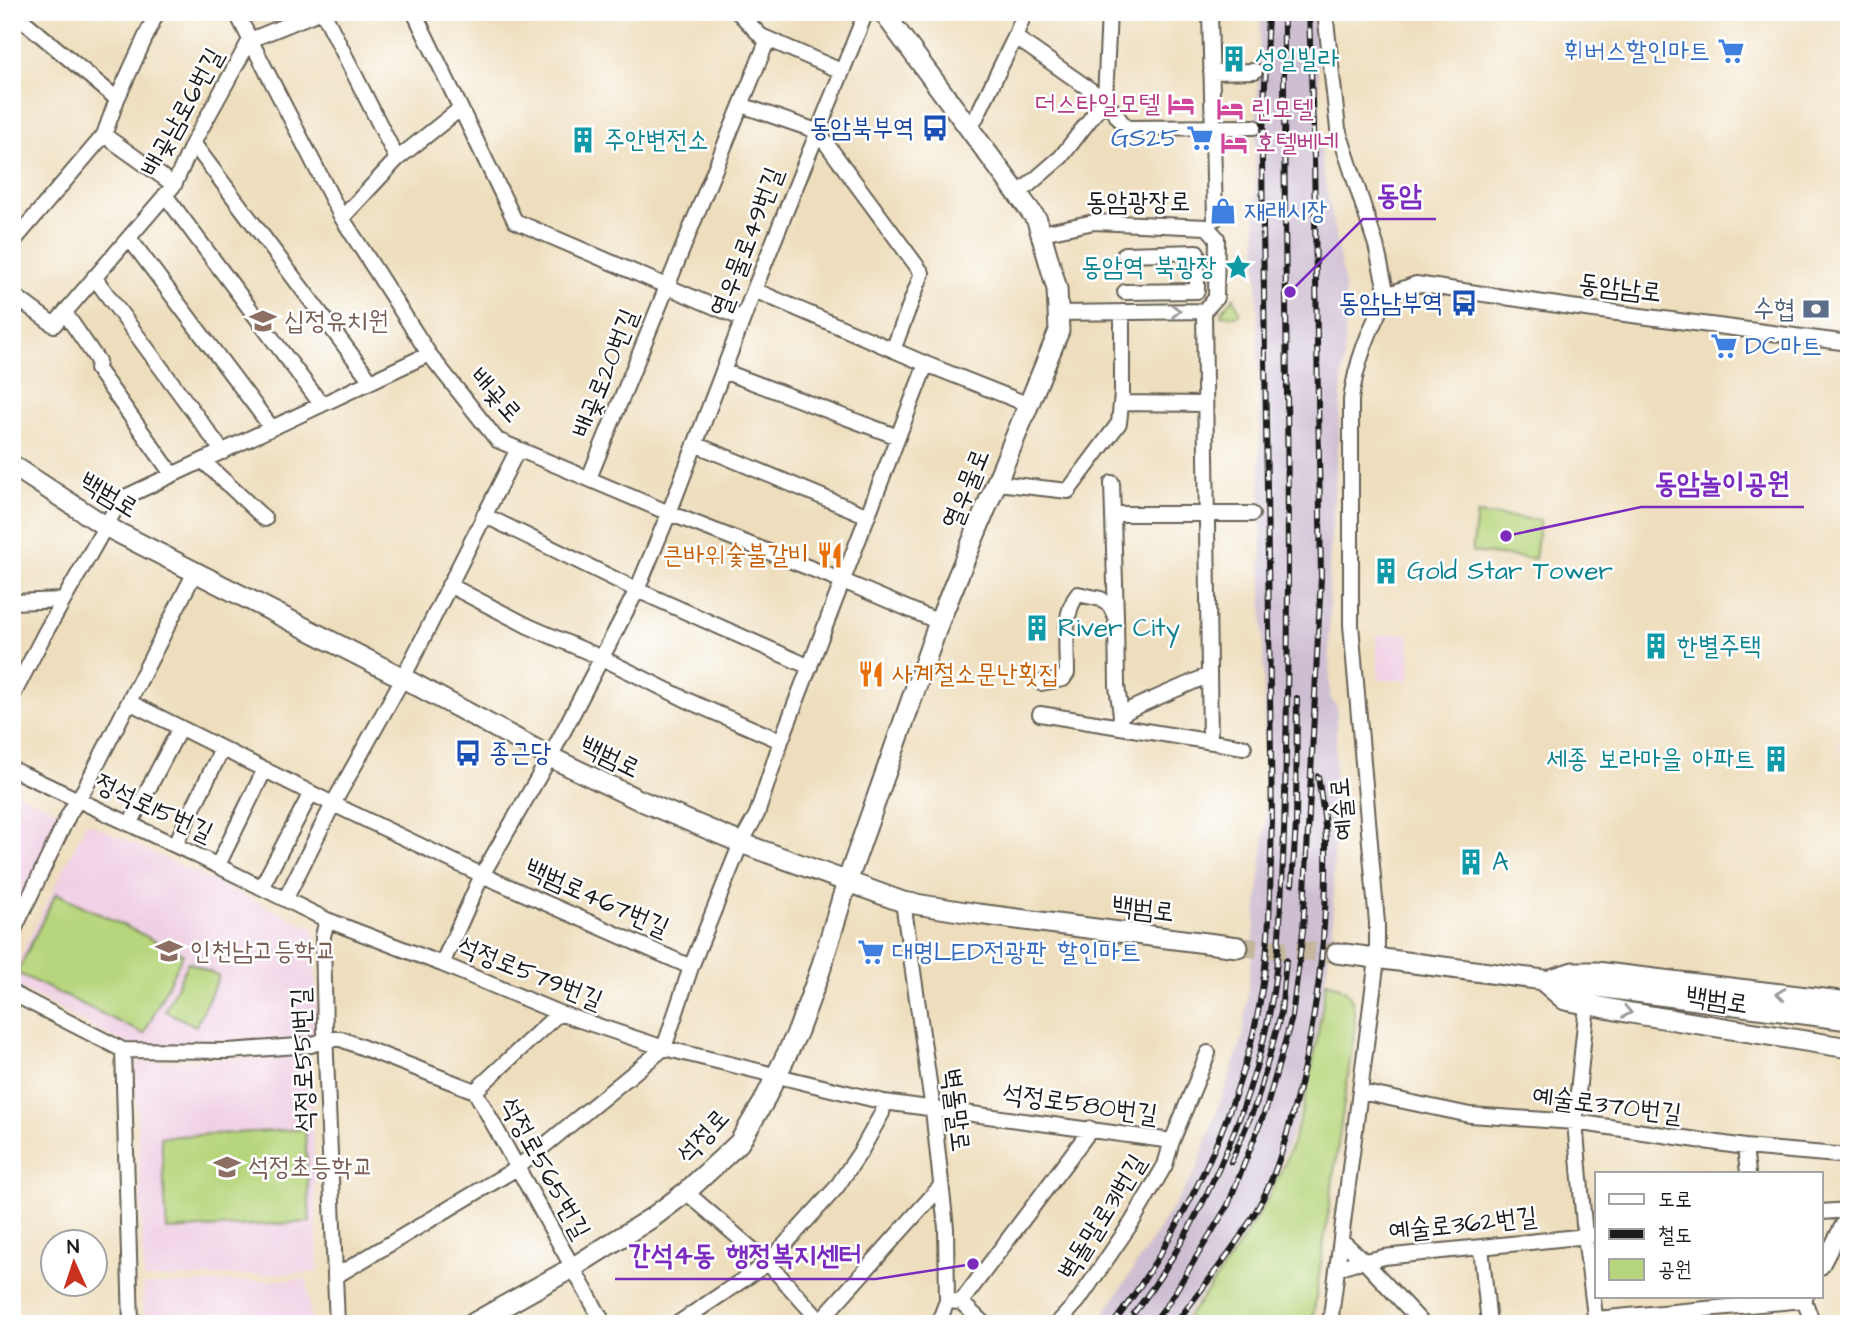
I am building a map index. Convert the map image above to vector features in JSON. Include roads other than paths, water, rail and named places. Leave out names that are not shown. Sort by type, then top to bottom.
[{"type":"main road","name":"열우물로","points":[[848,881],[939,622],[1059,331],[1053,273],[1037,220],[883,12]]},
{"type":"main road","name":"백범로","points":[[12,464],[105,526],[403,678],[550,757],[637,799],[741,843],[903,902],[1238,947]]},
{"type":"main road","name":"석정로","points":[[472,1324],[572,1268],[653,1217],[686,1192],[739,1143],[798,1031],[848,881]]},
{"type":"main road","name":"백범로","points":[[1337,953],[1849,1020]]},
{"type":"main road","name":"백범로","points":[[1543,981],[1573,972],[1595,972],[1849,1002]]},
{"type":"main road","name":"백범로","points":[[1543,981],[1565,1000],[1849,1048]]},
{"type":"street","points":[[13,12],[117,99]]},
{"type":"street","name":"배곶로","points":[[236,12],[342,218],[429,354],[497,440],[939,622]]},
{"type":"street","points":[[250,40],[321,12],[397,159]]},
{"type":"street","points":[[342,218],[397,159],[460,109],[414,12]]},
{"type":"street","points":[[738,12],[761,36],[841,71]]},
{"type":"street","name":"열우물로49번길","points":[[442,964],[482,875],[550,757],[637,590],[866,12]]},
{"type":"street","points":[[971,128],[1016,37],[1025,12]]},
{"type":"street","points":[[1017,195],[1061,157],[1105,100],[1109,12]]},
{"type":"street","points":[[1210,12],[1215,219]]},
{"type":"street","points":[[1325,12],[1338,129],[1376,245],[1387,295]]},
{"type":"street","points":[[12,243],[104,135],[153,14]]},
{"type":"street","points":[[1016,37],[1105,100],[1126,128],[1254,127]]},
{"type":"street","name":"배곶로20번길","points":[[589,478],[768,39]]},
{"type":"street","name":"배곶남로6번길","points":[[65,313],[170,190],[193,142],[250,40]]},
{"type":"street","points":[[1211,72],[1255,71]]},
{"type":"street","points":[[741,105],[817,131],[922,273],[893,350]]},
{"type":"street","name":"배곶로20번길","points":[[460,109],[515,221],[667,287]]},
{"type":"street","points":[[104,135],[170,190],[321,404]]},
{"type":"street","points":[[193,142],[371,381]]},
{"type":"street","points":[[12,218],[25,228]]},
{"type":"street","name":"동암광장로","points":[[1042,233],[1094,222],[1207,227],[1217,237],[1216,298],[1203,311]]},
{"type":"street","points":[[1191,228],[1191,252]]},
{"type":"street","points":[[128,238],[271,427]]},
{"type":"street","points":[[1125,254],[1197,252],[1198,291],[1125,292]]},
{"type":"street","points":[[94,277],[223,452]]},
{"type":"street","name":"동암남로","points":[[1387,295],[1416,284],[1849,343]]},
{"type":"street","points":[[667,287],[743,319]]},
{"type":"street","points":[[754,290],[926,364],[1028,404]]},
{"type":"street","points":[[1144,312],[1162,292]]},
{"type":"street","points":[[12,293],[54,325],[65,313],[99,361],[97,369],[172,474]]},
{"type":"street","name":"예술로","points":[[1330,1324],[1377,959],[1377,923],[1351,625],[1352,400],[1354,373],[1387,295]]},
{"type":"street","points":[[1059,313],[1203,311],[1210,741]]},
{"type":"street","points":[[997,483],[1068,491],[1119,423],[1122,312]]},
{"type":"street","points":[[12,697],[121,499],[429,354]]},
{"type":"street","name":"백범로467번길","points":[[664,1048],[691,967],[741,843],[757,814],[781,741],[926,364]]},
{"type":"street","points":[[723,371],[898,437]]},
{"type":"street","points":[[1121,403],[1205,404]]},
{"type":"street","points":[[695,444],[868,516]]},
{"type":"street","points":[[274,892],[333,804],[403,678],[518,449]]},
{"type":"street","points":[[203,461],[265,519]]},
{"type":"street","points":[[1112,483],[1120,721]]},
{"type":"street","points":[[1113,514],[1252,514]]},
{"type":"street","points":[[484,515],[637,590],[810,667]]},
{"type":"street","points":[[12,934],[69,814],[130,702],[195,572]]},
{"type":"street","points":[[449,585],[528,626],[781,741]]},
{"type":"street","points":[[1041,683],[1063,679],[1067,673],[1068,615],[1073,600],[1079,594],[1101,599],[1110,606],[1116,618]]},
{"type":"street","points":[[12,602],[64,600]]},
{"type":"street","points":[[1120,721],[1133,708],[1209,675]]},
{"type":"street","name":"백범로467번길","points":[[130,702],[412,842],[691,967]]},
{"type":"street","points":[[1040,714],[1120,721],[1244,747]]},
{"type":"street","points":[[130,824],[180,727]]},
{"type":"street","points":[[175,845],[222,748]]},
{"type":"street","name":"정석로15번길","points":[[12,769],[274,892]]},
{"type":"street","points":[[218,865],[265,769]]},
{"type":"street","points":[[274,892],[311,793]]},
{"type":"street","name":"석정로579번길","points":[[274,892],[327,920],[559,1013],[664,1048],[776,1077]]},
{"type":"street","name":"벽돌말로","points":[[903,902],[933,1110],[954,1302],[938,1324]]},
{"type":"street","name":"석정로551번길","points":[[327,920],[323,936],[337,1324]]},
{"type":"street","points":[[12,993],[123,1050],[228,1051],[311,1045],[327,1039]]},
{"type":"street","points":[[1587,1004],[1575,1122],[1591,1235],[1596,1322],[1805,1298],[1813,1324]]},
{"type":"street","name":"석정로565번길","points":[[475,1091],[559,1013]]},
{"type":"street","name":"석정로565번길","points":[[327,1039],[341,1039],[475,1091],[604,1324]]},
{"type":"street","points":[[336,1276],[517,1168],[664,1048]]},
{"type":"street","points":[[123,1050],[131,1324]]},
{"type":"street","name":"벽돌말로31번길","points":[[1057,1324],[1078,1301],[1132,1222],[1166,1165],[1172,1141],[1208,1053]]},
{"type":"street","name":"석정로580번길","points":[[776,1077],[884,1102],[933,1110],[1172,1141]]},
{"type":"street","name":"예술로370번길","points":[[1361,1092],[1470,1115],[1575,1122],[1745,1147],[1849,1157]]},
{"type":"street","points":[[677,1324],[700,1318],[768,1263],[836,1188],[861,1151],[882,1113],[884,1102]]},
{"type":"street","points":[[984,1324],[954,1302],[1091,1129]]},
{"type":"street","points":[[1745,1147],[1748,1172]]},
{"type":"street","points":[[686,1192],[768,1263],[822,1322],[941,1186]]},
{"type":"street","points":[[1822,1212],[1849,1212],[1822,1265]]},
{"type":"street","name":"예술로362번길","points":[[1337,1270],[1347,1263],[1384,1257],[1591,1235]]},
{"type":"street","points":[[1341,1240],[1423,1324]]},
{"type":"street","points":[[1481,1247],[1489,1324]]},
{"type":"tunnel","points":[[1238,947],[1337,953]]},
{"type":"railway","points":[[1113,1324],[1138,1289],[1183,1213],[1221,1132],[1249,1048],[1266,961],[1272,821],[1262,159],[1268,12]]},
{"type":"railway","points":[[1134,1313],[1157,1281],[1200,1208],[1235,1129],[1261,1049],[1275,979],[1284,836],[1288,610],[1284,12]]},
{"type":"railway","points":[[1152,1324],[1169,1302],[1228,1205],[1267,1106],[1292,1017],[1303,931],[1321,577],[1309,12]]},
{"type":"railway","points":[[1292,884],[1296,824],[1297,698]]},
{"type":"railway","points":[[1175,1324],[1254,1215],[1280,1156],[1293,1112],[1314,1013],[1323,946],[1326,836],[1318,776]]},
{"type":"railway","points":[[1231,1162],[1257,1101],[1281,1013],[1286,960]]},
{"type":"place","name":"휘버스할인마트","points":[[1731,51]]},
{"type":"place","name":"성일빌라","points":[[1234,59]]},
{"type":"place","name":"더스타일모텔","points":[[1181,104]]},
{"type":"place","name":"린모텔","points":[[1230,109]]},
{"type":"place","name":"동암북부역","points":[[935,128]]},
{"type":"place","name":"GS25","points":[[1200,138]]},
{"type":"place","name":"주안변전소","points":[[583,140]]},
{"type":"place","name":"호텔베네","points":[[1234,143]]},
{"type":"place","name":"재래시장","points":[[1223,211]]},
{"type":"place","name":"동암역 북광장","points":[[1238,267]]},
{"type":"place","name":"동암","points":[[1290,292]]},
{"type":"place","name":"동암남부역","points":[[1464,303]]},
{"type":"place","name":"수협","points":[[1816,309]]},
{"type":"place","name":"십정유치원","points":[[263,321]]},
{"type":"place","name":"DC마트","points":[[1724,346]]},
{"type":"place","name":"동암놀이공원","points":[[1506,536]]},
{"type":"place","name":"큰바위숯불갈비","points":[[830,555]]},
{"type":"place","name":"Gold Star Tower","points":[[1386,571]]},
{"type":"place","name":"River City","points":[[1037,628]]},
{"type":"place","name":"한별주택","points":[[1656,646]]},
{"type":"place","name":"사계절소문난횟집","points":[[871,674]]},
{"type":"place","name":"종근당","points":[[468,753]]},
{"type":"place","name":"세종 보라마을 아파트","points":[[1776,759]]},
{"type":"place","name":"A","points":[[1471,862]]},
{"type":"place","name":"인천남고등학교","points":[[169,951]]},
{"type":"place","name":"대명LED전광판 할인마트","points":[[871,952]]},
{"type":"place","name":"석정초등학교","points":[[227,1167]]},
{"type":"place","name":"간석4동 행정복지센터","points":[[973,1264]]}]
